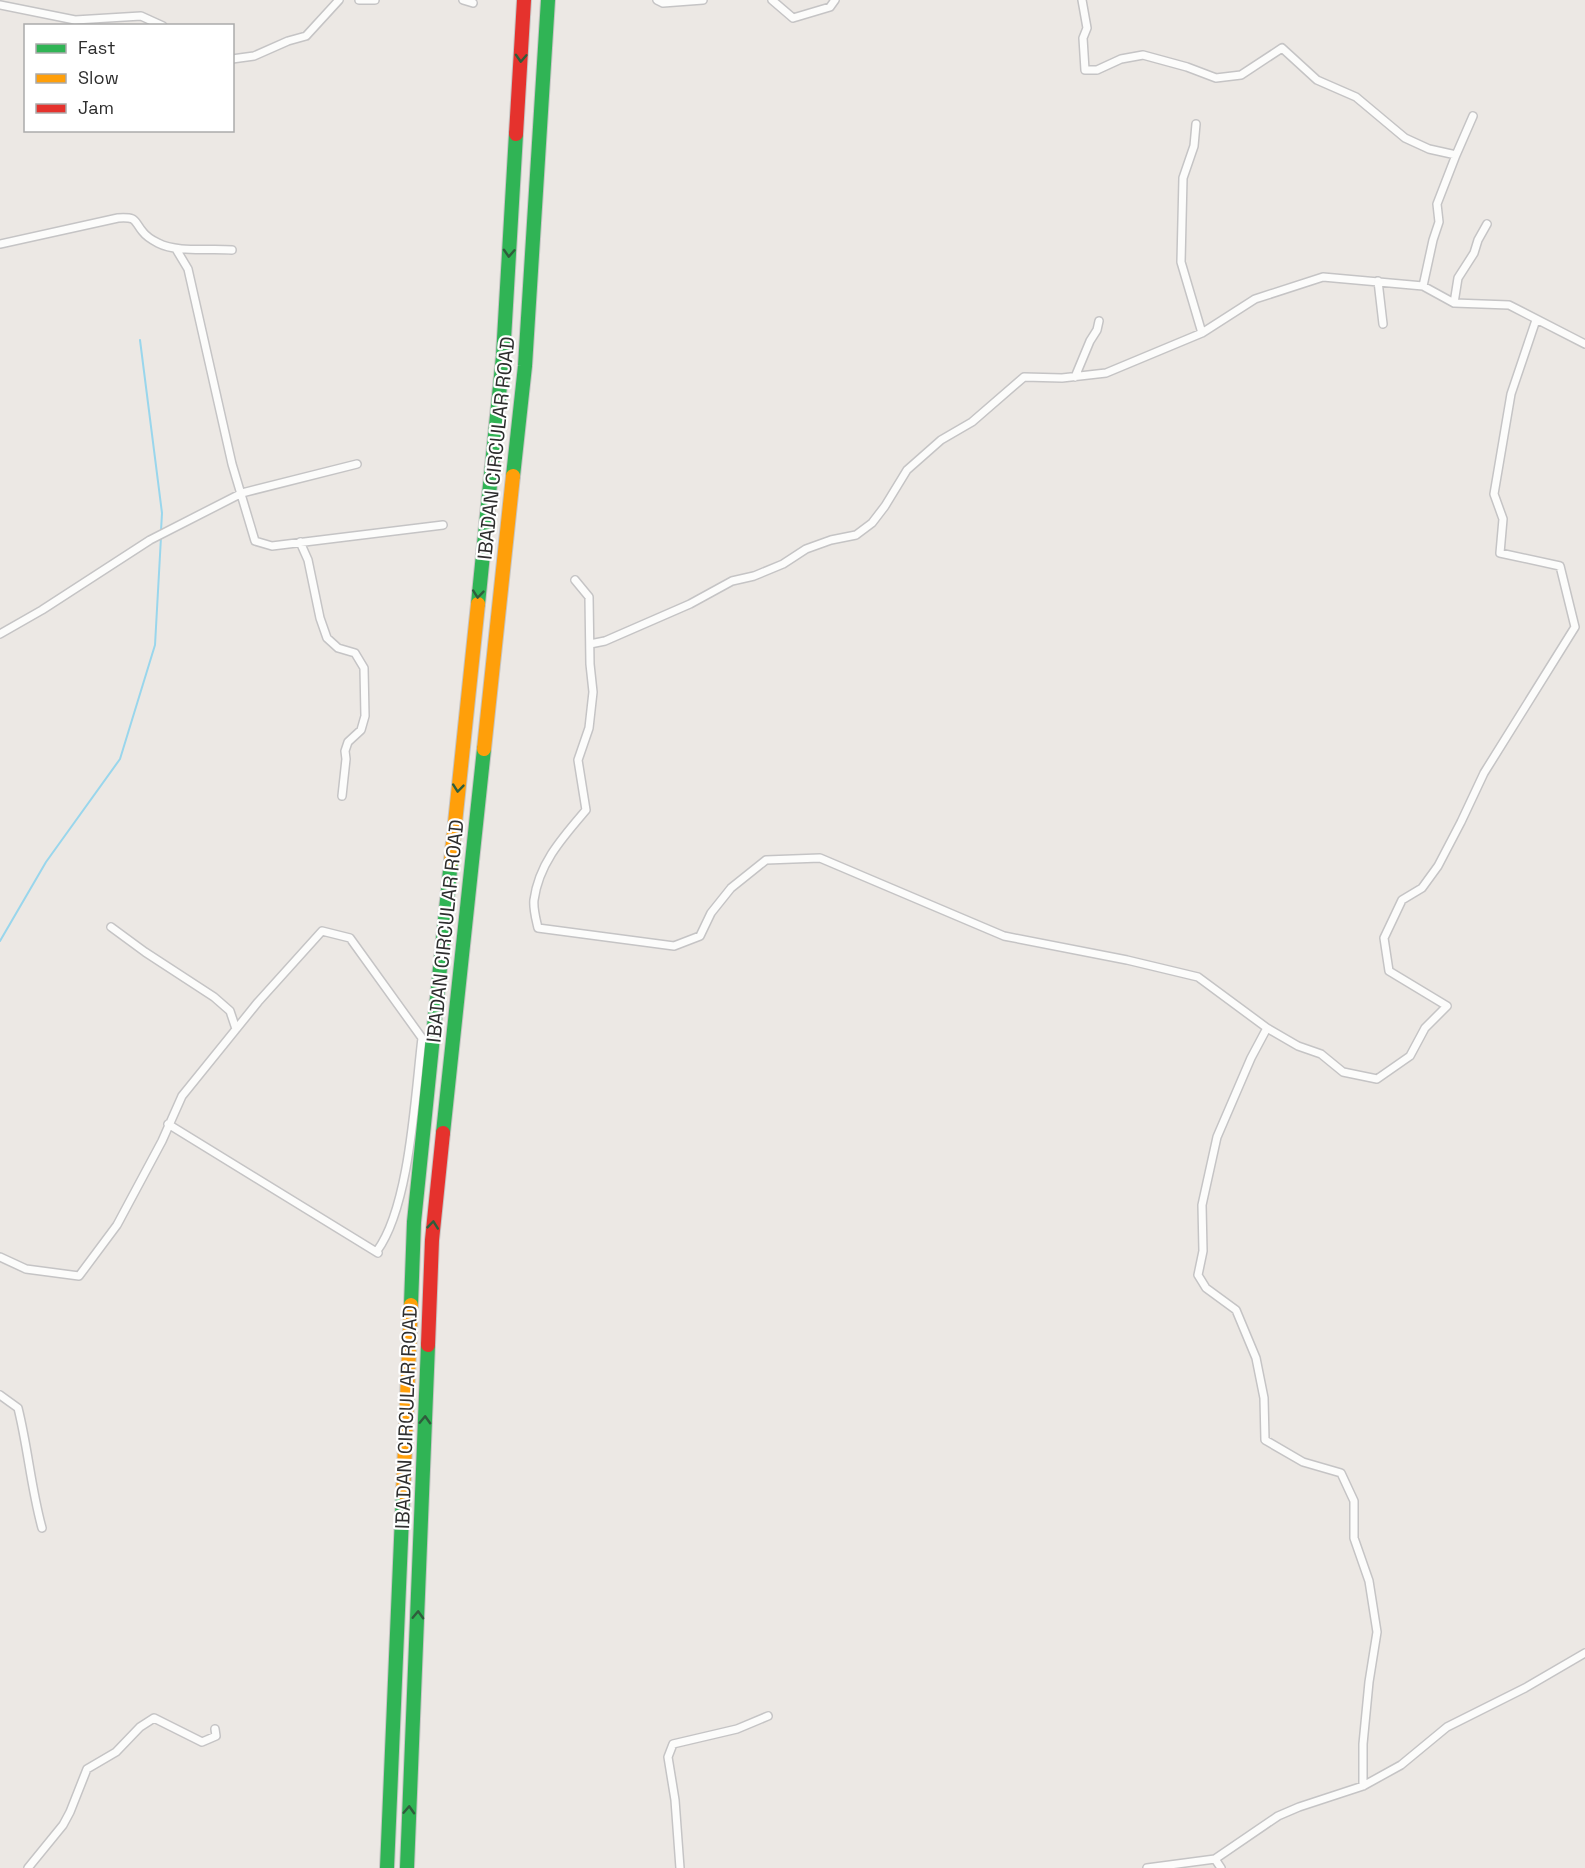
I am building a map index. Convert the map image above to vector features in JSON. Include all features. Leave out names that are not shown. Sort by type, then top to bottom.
[{"type":"highway","name":"IBADAN CIRCULAR ROAD","points":[[387,1868],[414,1222],[502,357],[524,0]]},
{"type":"highway","name":"IBADAN CIRCULAR ROAD","points":[[407,1868],[432,1240],[525,366],[548,0]]},
{"type":"street","points":[[234,59],[254,56],[306,36],[339,0]]},
{"type":"street","points":[[359,0],[375,0]]},
{"type":"street","points":[[463,0],[473,3]]},
{"type":"street","points":[[657,0],[663,3],[703,0]]},
{"type":"street","points":[[772,0],[793,18],[830,7],[835,0]]},
{"type":"street","points":[[1082,0],[1087,28],[1083,38],[1085,70],[1097,70],[1121,58],[1143,55],[1216,78],[1241,75],[1282,48],[1317,80],[1356,97],[1405,138],[1429,149],[1456,155]]},
{"type":"street","points":[[0,5],[75,20],[141,16],[159,24]]},
{"type":"street","points":[[1423,285],[1439,222],[1437,204],[1473,116]]},
{"type":"street","points":[[1196,124],[1194,146],[1183,178],[1181,262],[1202,333]]},
{"type":"street","points":[[0,244],[128,217],[138,222],[143,233],[159,243],[176,249],[232,250]]},
{"type":"street","points":[[1454,303],[1458,278],[1474,253],[1487,224]]},
{"type":"street","points":[[176,249],[188,269],[232,464],[255,541],[272,546],[443,525]]},
{"type":"street","points":[[590,644],[605,641],[690,604],[732,581],[754,576],[783,564],[806,549],[831,540],[856,535],[872,523],[907,470],[941,440],[972,422],[1024,377],[1062,378],[1106,374],[1202,333],[1255,299],[1323,277],[1423,285],[1454,303],[1509,305],[1585,344]]},
{"type":"street","points":[[1378,281],[1383,324]]},
{"type":"street","points":[[575,579],[589,597],[593,692],[589,728],[578,760],[586,810],[552,851],[539,879],[534,902],[538,928],[674,946],[700,936],[711,913],[731,888],[766,860],[820,858],[1004,936],[1127,960],[1198,977],[1267,1028],[1298,1046],[1321,1054],[1344,1072],[1377,1079],[1410,1056],[1425,1028],[1447,1006],[1389,971],[1384,938],[1402,900],[1422,888],[1438,866],[1484,773],[1575,627],[1560,566],[1500,553],[1503,519],[1494,494],[1511,394],[1536,320]]},
{"type":"street","points":[[1075,377],[1099,321]]},
{"type":"street","points":[[0,634],[42,610],[170,528],[242,493],[357,464]]},
{"type":"street","points":[[300,542],[308,560],[320,618],[327,638],[338,648],[355,653],[364,668],[365,716],[361,729],[348,742],[345,751],[342,796]]},
{"type":"street","points":[[111,927],[214,997],[230,1011],[236,1029]]},
{"type":"street","points":[[0,1257],[26,1269],[79,1276],[117,1225],[162,1141],[168,1124],[182,1096],[236,1029],[322,931],[350,938],[422,1038],[411,1130],[398,1204],[378,1252],[168,1124]]},
{"type":"street","points":[[1267,1028],[1251,1058],[1217,1137],[1202,1205],[1203,1251],[1198,1275],[1206,1288],[1236,1310],[1256,1358],[1264,1398],[1265,1440],[1303,1462],[1341,1473],[1354,1501],[1354,1538],[1369,1581],[1377,1632],[1364,1734],[1363,1786]]},
{"type":"street","points":[[0,1395],[18,1408],[26,1443],[32,1490],[42,1528]]},
{"type":"street","points":[[1147,1868],[1215,1859],[1278,1816],[1363,1786],[1401,1765],[1447,1727],[1525,1688],[1585,1653]]},
{"type":"street","points":[[681,1868],[675,1800],[668,1757],[672,1744],[737,1729],[768,1716]]},
{"type":"street","points":[[28,1868],[63,1825],[87,1769],[116,1752],[140,1727],[154,1718],[202,1742],[216,1736],[215,1729]]},
{"type":"street","points":[[1215,1859],[1221,1868]]},
{"type":"waterway","points":[[140,340],[162,513],[161,531]]},
{"type":"waterway","points":[[0,941],[46,862],[120,759],[155,645],[161,537]]},
{"type":"traffic: fast","points":[[513,476],[525,366],[548,0]]},
{"type":"traffic: fast","points":[[478,604],[503,356],[516,134]]},
{"type":"traffic: fast","points":[[443,1133],[484,749]]},
{"type":"traffic: fast","points":[[411,1305],[414,1222],[451,861]]},
{"type":"traffic: fast","points":[[407,1868],[428,1345]]},
{"type":"traffic: fast","points":[[387,1868],[403,1493]]},
{"type":"traffic: slow","points":[[484,749],[513,476]]},
{"type":"traffic: slow","points":[[451,861],[478,604]]},
{"type":"traffic: slow","points":[[403,1493],[411,1305]]},
{"type":"traffic: jam","points":[[516,134],[524,0]]},
{"type":"traffic: jam","points":[[428,1345],[432,1240],[443,1133]]}]
